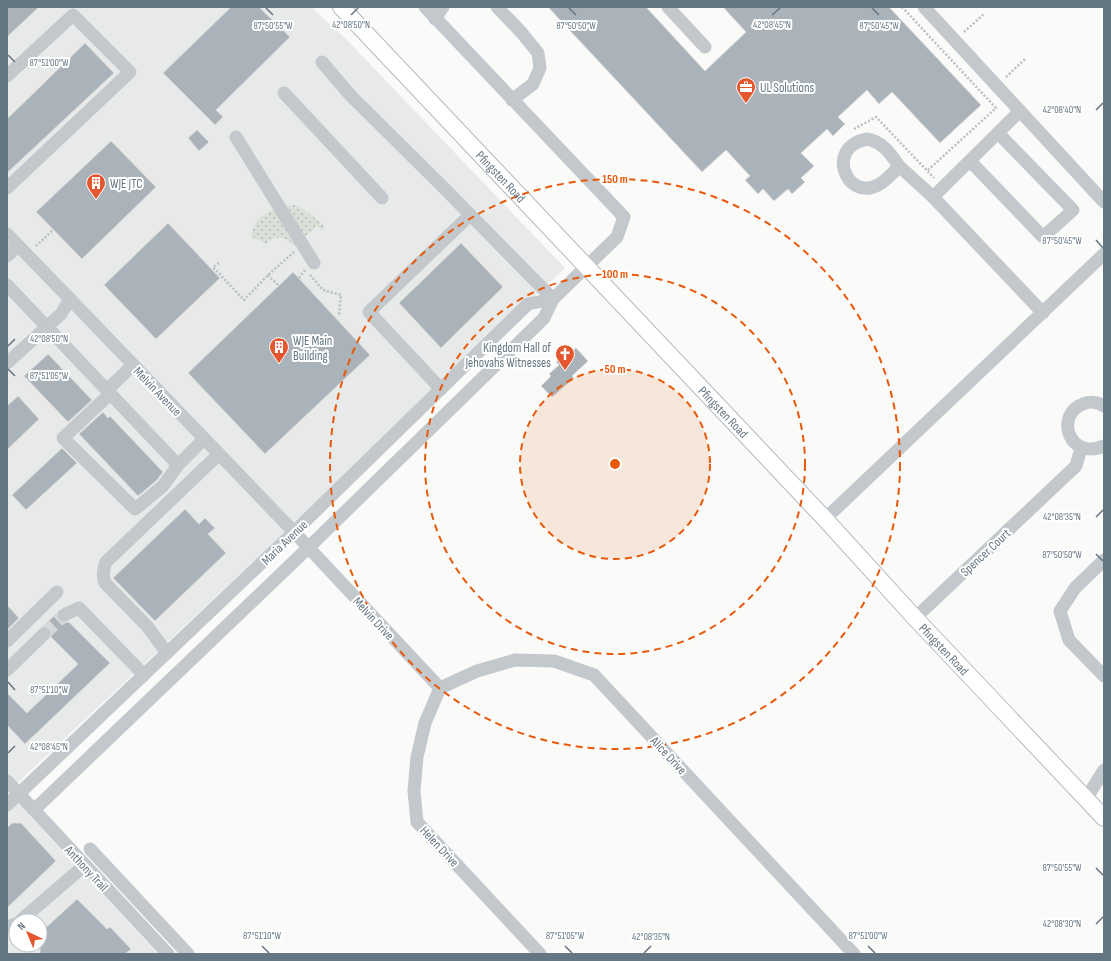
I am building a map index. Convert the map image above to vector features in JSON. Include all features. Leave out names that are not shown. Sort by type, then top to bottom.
[{"type":"main road","name":"Pfingsten Road","points":[[341,7],[825,519],[915,618],[1104,818]]},
{"type":"street","points":[[425,7],[512,100],[533,84],[540,68],[538,53],[521,32],[497,7]]},
{"type":"street","points":[[436,19],[443,7]]},
{"type":"street","points":[[668,7],[705,47]]},
{"type":"street","points":[[924,7],[1104,202]]},
{"type":"street","points":[[7,76],[73,15],[130,72],[7,188]]},
{"type":"street","points":[[322,62],[350,96],[553,299]]},
{"type":"street","points":[[284,93],[382,198]]},
{"type":"street","name":"Maria Avenue","points":[[34,810],[308,548],[544,318],[553,299],[617,237],[624,218],[512,100]]},
{"type":"street","points":[[933,197],[1020,111]]},
{"type":"street","points":[[970,161],[1043,237],[1073,210],[998,133]]},
{"type":"street","points":[[236,137],[307,265]]},
{"type":"street","points":[[899,166],[933,197],[1043,312]]},
{"type":"street","points":[[441,389],[370,312],[470,215]]},
{"type":"street","name":"Melvin Avenue","points":[[7,234],[308,548]]},
{"type":"street","points":[[7,256],[22,250]]},
{"type":"street","points":[[825,519],[1104,254]]},
{"type":"street","points":[[7,285],[178,465]]},
{"type":"street","points":[[7,363],[61,314],[70,299]]},
{"type":"street","name":"Maria Avenue","points":[[7,805],[294,532],[528,304],[553,299]]},
{"type":"street","points":[[133,365],[109,392],[63,438],[135,509],[162,486],[178,465],[204,439]]},
{"type":"street","points":[[1104,406],[1094,402],[1087,402],[1080,405],[1074,410],[1068,423],[1070,438],[1082,448],[1089,450],[1104,446]]},
{"type":"street","name":"Spencer Court","points":[[915,618],[1076,466],[1082,448]]},
{"type":"street","points":[[167,653],[147,626],[105,583],[103,574],[104,569],[106,562],[219,454]]},
{"type":"street","name":"Melvin Drive","points":[[308,548],[440,688]]},
{"type":"street","points":[[1104,560],[1075,588],[1060,611],[1069,640],[1104,676]]},
{"type":"street","points":[[7,641],[58,592]]},
{"type":"street","points":[[64,615],[79,608],[144,675]]},
{"type":"street","points":[[7,670],[44,634]]},
{"type":"street","name":"Alice Drive","points":[[440,688],[477,671],[515,660],[554,661],[594,675],[854,954]]},
{"type":"street","name":"Helen Drive","points":[[440,688],[425,723],[417,757],[414,791],[417,822],[540,954]]},
{"type":"street","points":[[1086,799],[1104,770]]},
{"type":"street","name":"Anthony Trail","points":[[7,781],[85,865],[159,951]]},
{"type":"street","points":[[1086,799],[1104,789]]},
{"type":"street","name":"Anthony Trail","points":[[90,849],[188,954]]},
{"type":"street","points":[[29,913],[85,865]]},
{"type":"street","points":[[159,951],[171,935]]},
{"type":"path","points":[[902,7],[996,108],[927,171]]},
{"type":"path","points":[[22,250],[53,230]]},
{"type":"path","points":[[220,263],[213,267],[244,300],[268,275],[297,249]]},
{"type":"path","points":[[299,278],[307,265],[323,290],[341,295],[339,316]]},
{"type":"path","points":[[268,275],[279,286]]},
{"type":"shaded area","points":[[7,7],[311,7],[346,39],[565,268],[8,792],[158,954],[7,954]]},
{"type":"shaded area","points":[[294,205],[307,212],[325,227],[322,230],[317,226],[295,246],[287,240],[280,238],[273,239],[265,244],[260,240],[251,237],[255,223],[260,218],[272,210]]},
{"type":"building","points":[[7,7],[39,7],[7,37]]},
{"type":"building","points":[[231,7],[259,7],[290,37],[216,110],[223,117],[215,125],[163,73]]},
{"type":"building","name":"UL Solutions","points":[[548,7],[646,7],[705,71],[746,32],[723,7],[889,7],[981,105],[940,143],[892,92],[879,104],[867,90],[838,117],[845,124],[833,136],[827,129],[801,153],[814,166],[801,178],[805,182],[792,194],[788,189],[774,201],[763,189],[758,194],[745,180],[750,176],[726,150],[702,172]]},
{"type":"building","points":[[85,43],[114,73],[7,173],[7,119]]},
{"type":"building","points":[[197,130],[209,142],[199,151],[188,138]]},
{"type":"building","name":"WJE JTC","points":[[111,141],[156,187],[82,259],[36,212]]},
{"type":"building","points":[[168,223],[220,278],[156,339],[104,285]]},
{"type":"building","points":[[461,243],[503,287],[441,348],[399,303]]},
{"type":"building","name":"WJE Main Building","points":[[293,272],[370,355],[265,454],[188,373]]},
{"type":"building","name":"Kingdom Hall of Jehovahs Witnesses","points":[[576,348],[588,361],[572,376],[574,378],[552,397],[541,386],[551,376],[549,374],[559,365],[556,362],[563,355],[565,357]]},
{"type":"building","points":[[48,354],[92,400],[68,422],[24,376]]},
{"type":"building","points":[[18,396],[39,419],[7,450],[7,406]]},
{"type":"building","points":[[103,412],[108,418],[110,416],[163,472],[157,480],[138,496],[79,434]]},
{"type":"building","points":[[62,448],[77,463],[26,510],[12,495]]},
{"type":"building","points":[[185,509],[199,524],[205,518],[215,528],[208,534],[226,553],[155,621],[113,578]]},
{"type":"building","points":[[7,605],[19,618],[7,630]]},
{"type":"building","points":[[56,614],[59,621],[64,623],[69,622],[110,663],[25,744],[7,725],[7,693],[27,713],[78,664],[51,637],[52,632],[50,629],[43,626]]},
{"type":"building","points":[[12,823],[21,823],[56,861],[7,908],[7,828]]},
{"type":"building","points":[[77,899],[107,929],[110,927],[131,949],[125,954],[40,954],[48,953],[48,926]]},
{"type":"tunnel","points":[[44,634],[64,615]]},
{"type":"place","name":"UL Solutions","points":[[746,104]]},
{"type":"place","name":"WJE JTC","points":[[96,200]]},
{"type":"place","name":"WJE Main Building","points":[[279,364]]},
{"type":"place","name":"Kingdom Hall of Jehovahs Witnesses","points":[[565,371]]}]
